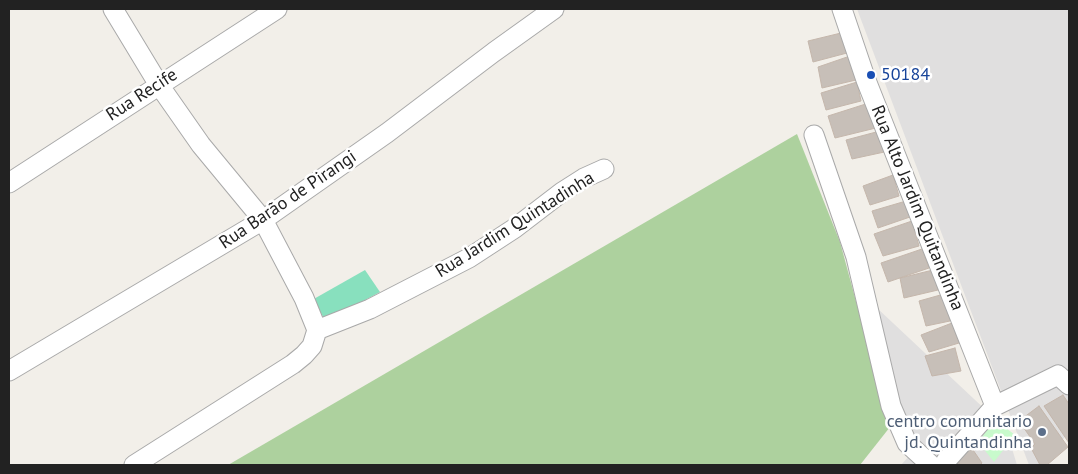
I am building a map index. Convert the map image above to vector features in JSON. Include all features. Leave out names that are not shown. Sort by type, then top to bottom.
[{"type":"street","points":[[113,9],[159,85],[201,145],[263,220],[304,298],[317,330],[312,346],[293,364],[134,465]]},
{"type":"street","name":"Rua Recife","points":[[9,183],[277,9]]},
{"type":"street","name":"Rua Barão de Pirangi","points":[[9,371],[263,220],[387,133],[554,9]]},
{"type":"street","name":"Rua Alto Jardim Quitandinha","points":[[842,9],[866,80],[995,406]]},
{"type":"street","points":[[814,135],[856,257],[891,406],[907,443],[931,465]]},
{"type":"street","name":"Rua Jardim Quintadinha","points":[[317,330],[370,309],[469,258],[515,228],[562,192],[584,178],[604,169]]},
{"type":"street","points":[[944,465],[995,406],[1065,377]]},
{"type":"shaded area","points":[[857,9],[1069,9],[1069,431],[1045,465],[1029,465]]},
{"type":"shaded area","points":[[877,308],[1006,429],[1017,465],[901,465],[910,455]]},
{"type":"green space","points":[[797,134],[840,242],[890,427],[860,465],[228,465]]},
{"type":"green space","points":[[365,270],[380,292],[326,321],[312,300]]},
{"type":"green space","points":[[993,418],[1015,435],[994,462],[979,443]]},
{"type":"building","points":[[841,33],[847,53],[813,62],[808,41]]},
{"type":"building","points":[[850,56],[856,80],[822,88],[818,67]]},
{"type":"building","points":[[857,82],[861,101],[826,110],[821,93]]},
{"type":"building","points":[[872,102],[880,127],[835,138],[828,116]]},
{"type":"building","points":[[880,131],[889,151],[852,159],[846,140]]},
{"type":"building","points":[[893,175],[899,196],[870,205],[863,186]]},
{"type":"building","points":[[906,201],[910,217],[878,228],[872,211]]},
{"type":"building","points":[[912,221],[919,246],[883,256],[874,234]]},
{"type":"building","points":[[922,249],[929,268],[888,282],[881,263]]},
{"type":"building","points":[[933,270],[938,290],[904,298],[900,278]]},
{"type":"building","points":[[944,294],[950,321],[926,326],[919,301]]},
{"type":"building","points":[[952,323],[959,343],[929,352],[921,335]]},
{"type":"building","points":[[955,348],[961,371],[932,376],[925,356]]},
{"type":"building","points":[[1063,395],[1069,404],[1069,443],[1044,406]]},
{"type":"building","name":"centro comunitario jd. Quintandinha","points":[[1039,406],[1068,447],[1047,465],[1040,465],[1031,448],[1035,444],[1019,421]]},
{"type":"building","points":[[971,447],[982,463],[980,465],[953,465]]},
{"type":"place","name":"50184","points":[[871,75]]},
{"type":"place","name":"centro comunitario jd. Quintandinha","points":[[1042,432]]}]
